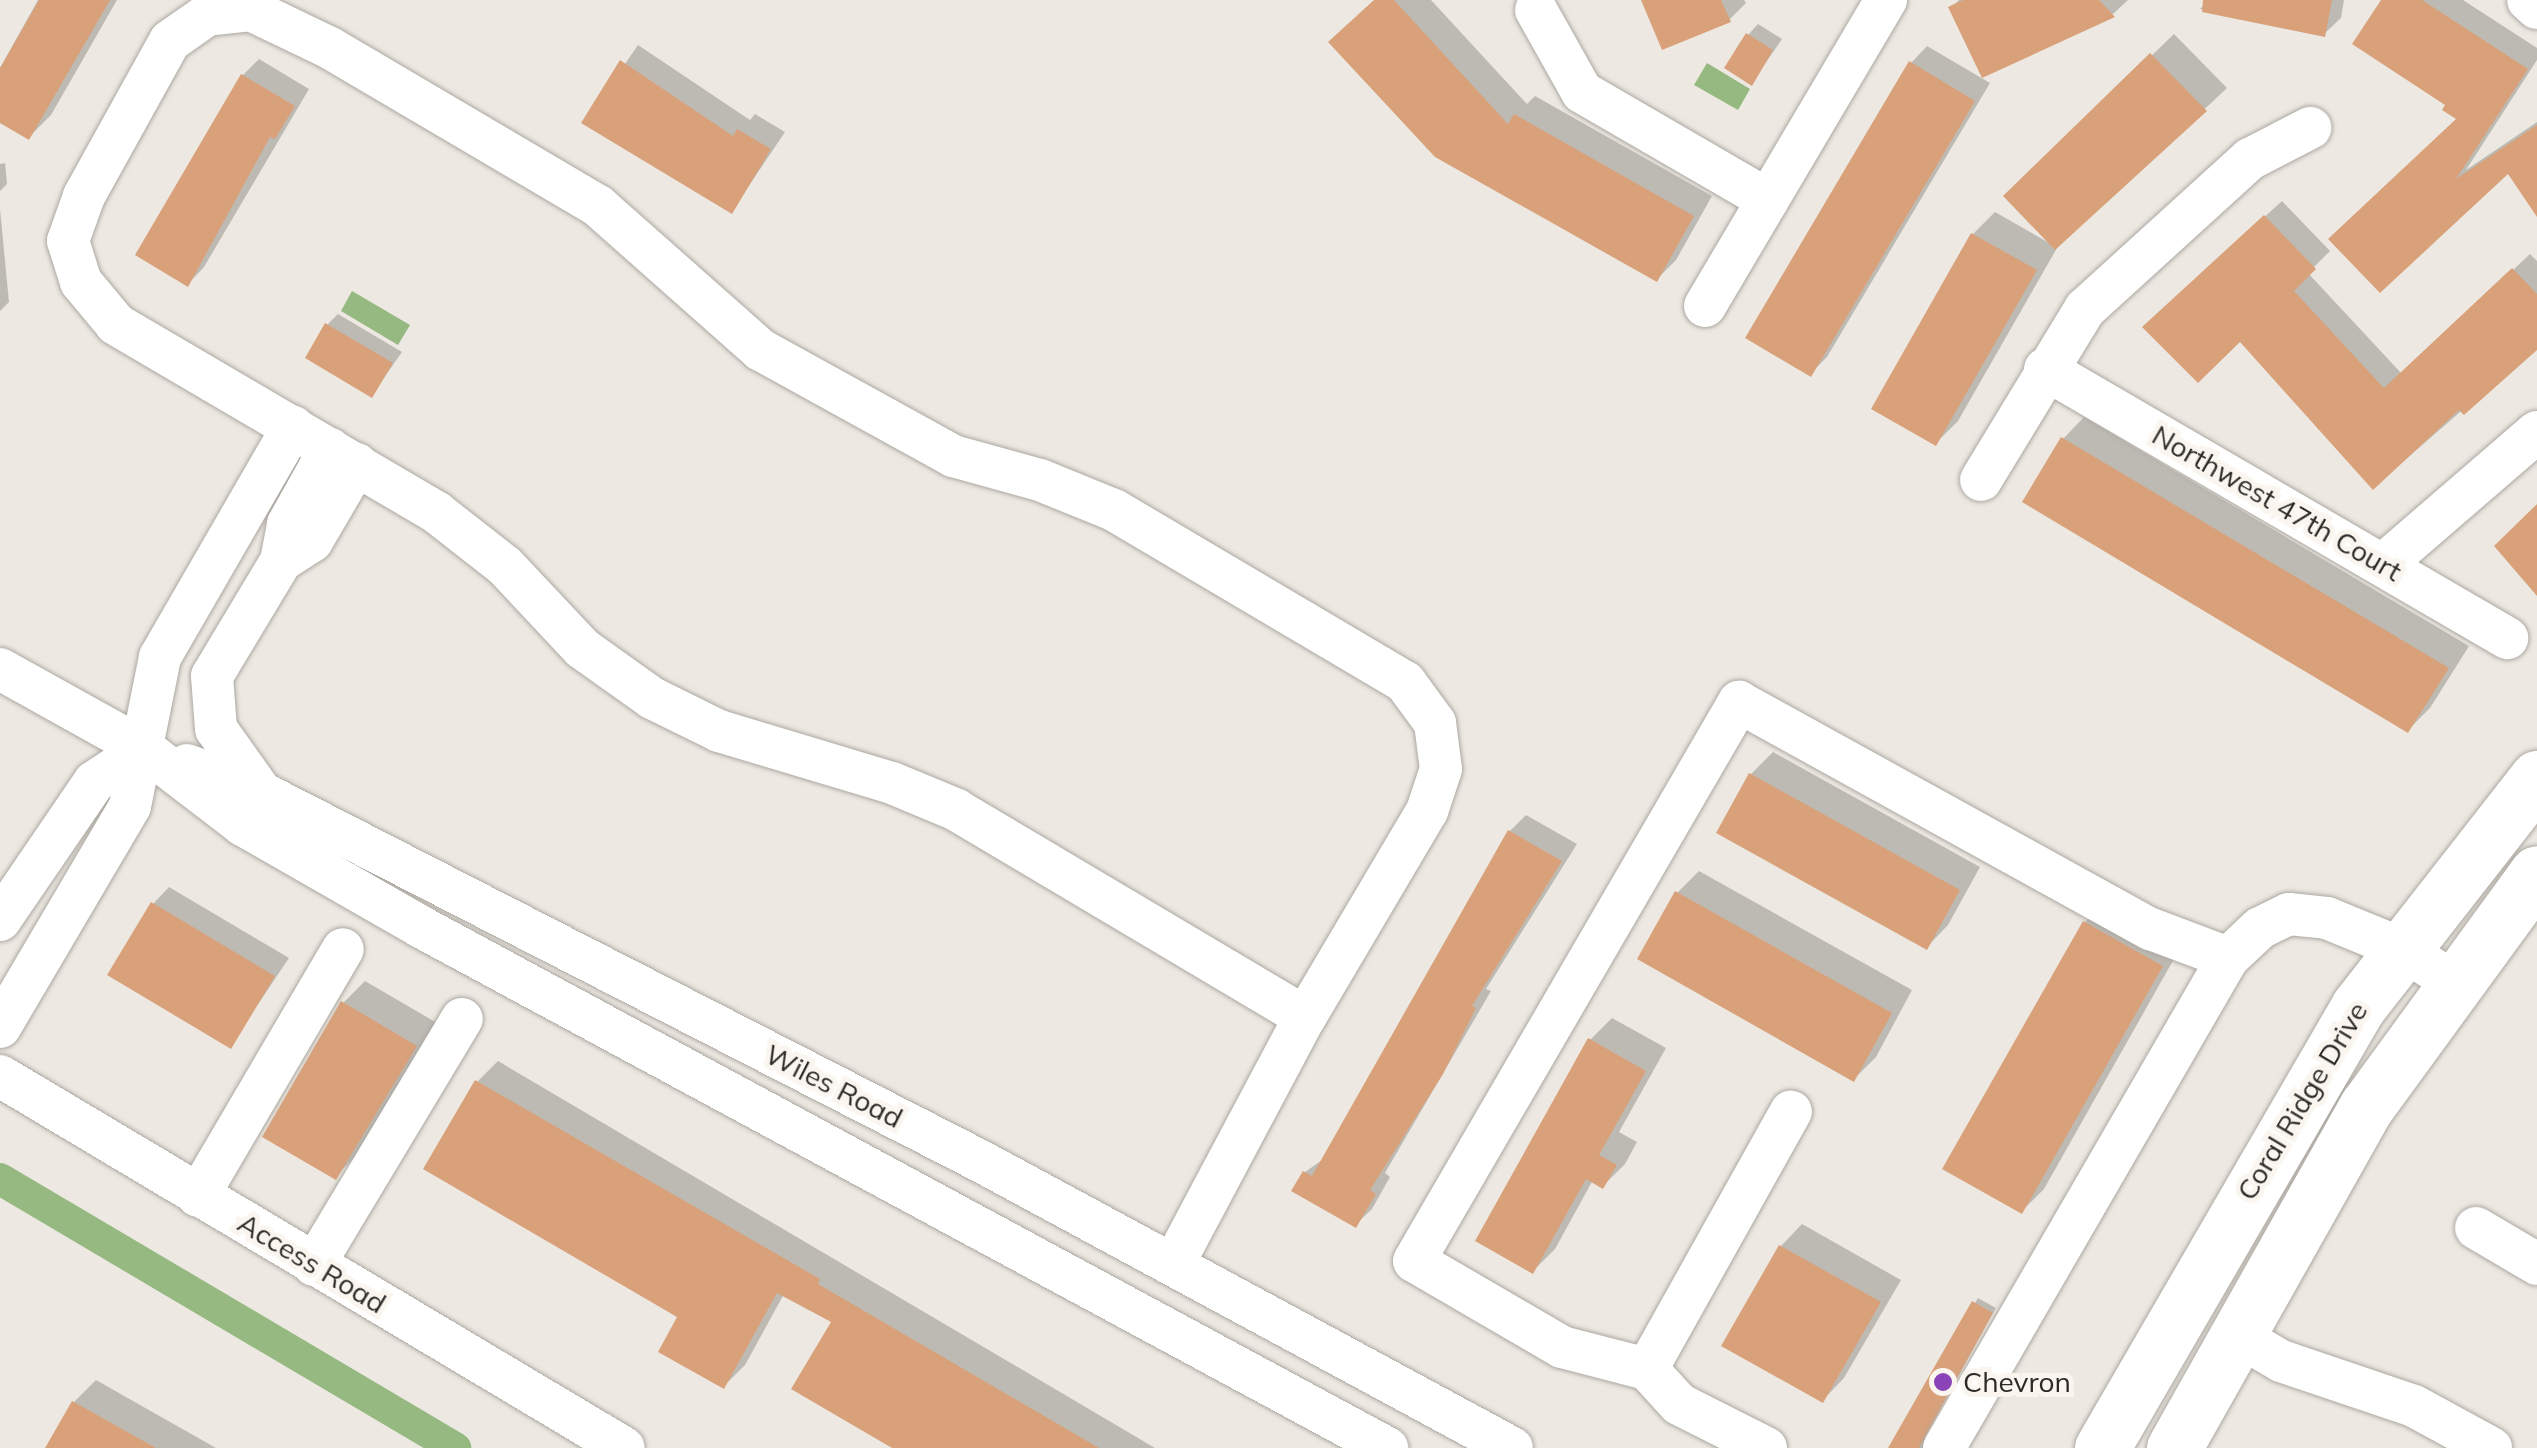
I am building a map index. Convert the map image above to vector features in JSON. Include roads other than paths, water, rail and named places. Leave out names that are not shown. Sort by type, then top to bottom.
[{"type":"main road","name":"Coral Ridge Drive","points":[[2102,1448],[2296,1106],[2400,948],[2537,778]]},
{"type":"main road","name":"Coral Ridge Drive","points":[[2174,1448],[2336,1154],[2452,981],[2537,872]]},
{"type":"street","points":[[1705,306],[1886,0]]},
{"type":"street","points":[[2528,0],[2537,8]]},
{"type":"street","points":[[1174,1263],[1304,1017],[1428,811],[1441,770],[1435,723],[1404,682],[1114,510],[1040,480],[953,456],[760,350],[598,206],[330,48],[250,10],[207,15],[170,41],[84,196],[68,240],[81,282],[116,324],[436,512],[505,566],[582,648],[652,698],[720,730],[892,783],[957,810],[1304,1017]]},
{"type":"street","points":[[1536,10],[1582,92],[1768,200]]},
{"type":"street","points":[[1981,480],[2085,309],[2129,264],[2250,159],[2310,128]]},
{"type":"street","name":"Northwest 47th Court","points":[[2046,369],[2507,638]]},
{"type":"street","points":[[0,1027],[130,806],[160,657],[293,427]]},
{"type":"street","points":[[2384,564],[2537,432]]},
{"type":"street","points":[[262,792],[216,728],[208,694],[220,658],[281,561],[297,508],[344,456]]},
{"type":"street","points":[[281,561],[312,540],[344,456]]},
{"type":"street","points":[[258,486],[297,508]]},
{"type":"street","name":"Wiles Road","points":[[0,669],[144,749],[243,824],[422,927],[1387,1448]]},
{"type":"street","points":[[1766,1448],[1679,1404],[1648,1368],[1562,1347],[1414,1261],[1739,702],[2151,929],[2228,958]]},
{"type":"street","points":[[0,920],[94,782],[144,749]]},
{"type":"street","name":"Wiles Road","points":[[144,749],[262,792],[1174,1263],[1512,1448]]},
{"type":"street","points":[[1944,1448],[2228,958],[2260,928],[2289,914],[2326,918],[2400,948],[2452,981]]},
{"type":"street","points":[[198,1196],[343,949]]},
{"type":"street","points":[[314,1264],[462,1019]]},
{"type":"street","name":"Access Road","points":[[0,1076],[624,1448]]},
{"type":"street","points":[[1648,1368],[1791,1111]]},
{"type":"street","points":[[2476,1228],[2537,1264]]},
{"type":"street","points":[[2238,1335],[2281,1361],[2414,1406],[2491,1448]]},
{"type":"waterway","points":[[0,1179],[455,1448]]},
{"type":"place","name":"Chevron","points":[[1943,1382]]}]
